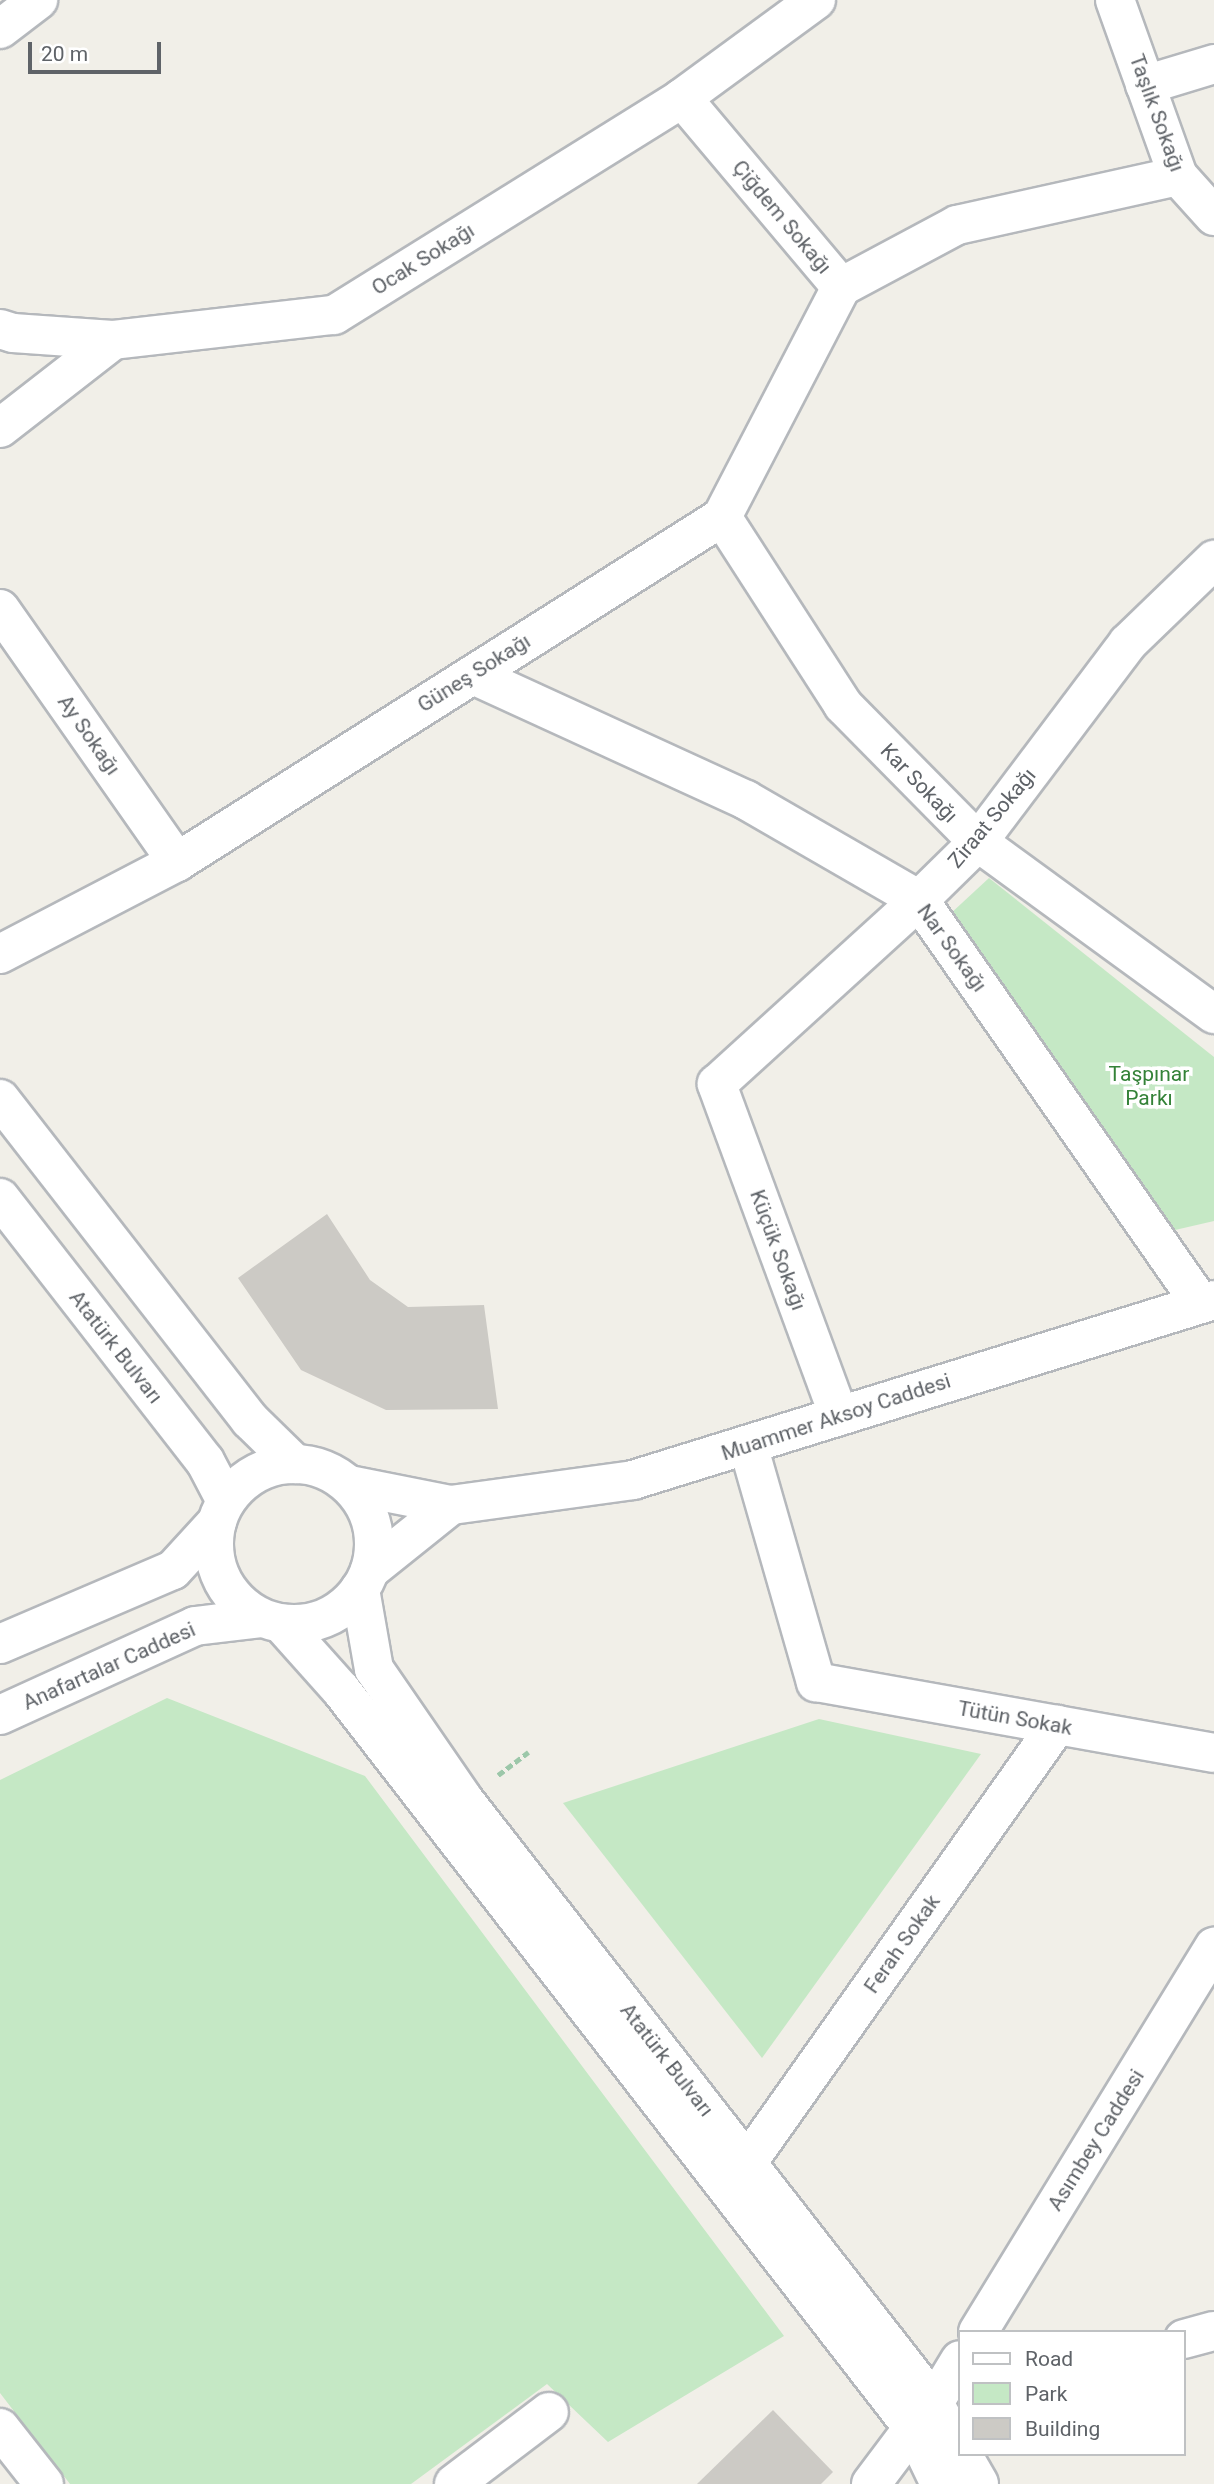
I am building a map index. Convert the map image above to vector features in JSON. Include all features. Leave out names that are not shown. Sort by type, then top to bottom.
[{"type":"street","points":[[0,29],[38,0]]},
{"type":"street","name":"Taşlık Sokağı","points":[[1115,0],[1178,176],[1214,216]]},
{"type":"street","name":"Ocak Sokağı","points":[[0,329],[13,333],[113,340],[334,315],[682,97],[795,5]]},
{"type":"street","points":[[1146,85],[1214,64]]},
{"type":"street","name":"Çiğdem Sokağı","points":[[682,97],[841,287],[957,225],[1178,176]]},
{"type":"street","points":[[722,517],[841,287]]},
{"type":"street","points":[[0,428],[113,340]]},
{"type":"street","name":"Güneş Sokağı","points":[[0,954],[177,862],[722,517]]},
{"type":"street","name":"Kar Sokağı","points":[[722,517],[843,705],[978,842],[1214,1014]]},
{"type":"street","name":"Ziraat Sokağı","points":[[717,1084],[919,900],[978,842],[1128,643],[1214,559]]},
{"type":"street","name":"Ay Sokağı","points":[[0,608],[177,862]]},
{"type":"street","name":"Nar Sokağı","points":[[473,675],[746,800],[919,900],[1206,1301]]},
{"type":"street","name":"Küçük Sokağı","points":[[717,1084],[839,1416]]},
{"type":"street","points":[[0,1098],[250,1420],[295,1464]]},
{"type":"street","name":"Atatürk Bulvarı","points":[[0,1198],[205,1461],[221,1511]]},
{"type":"street","name":"Muammer Aksoy Caddesi","points":[[451,1506],[633,1480],[1206,1301]]},
{"type":"street","name":"Tütün Sokak","points":[[748,1445],[816,1682],[1214,1753]]},
{"type":"street","points":[[0,1644],[173,1570],[241,1483],[261,1471],[295,1464],[330,1472],[349,1485],[363,1504],[372,1525],[374,1548],[365,1580]]},
{"type":"street","points":[[349,1485],[451,1506]]},
{"type":"street","points":[[271,1621],[305,1624],[326,1618],[345,1606],[365,1580],[451,1506]]},
{"type":"street","points":[[221,1511],[214,1545],[217,1569],[227,1588],[242,1606],[271,1621],[341,1690],[936,2409],[940,2484]]},
{"type":"street","name":"Atatürk Bulvarı","points":[[365,1580],[374,1669],[478,1819],[936,2409],[958,2447]]},
{"type":"street","name":"Anafartalar Caddesi","points":[[0,1714],[195,1626],[271,1621]]},
{"type":"street","name":"Ferah Sokak","points":[[747,2163],[1057,1725]]},
{"type":"street","name":"Asımbey Caddesi","points":[[979,2330],[1214,1947]]},
{"type":"street","points":[[1186,2338],[1214,2331]]},
{"type":"street","points":[[871,2484],[936,2409],[958,2364]]},
{"type":"street","points":[[454,2484],[549,2412]]},
{"type":"street","points":[[0,2428],[44,2484]]},
{"type":"street","name":"Atatürk Bulvarı","points":[[963,2456],[979,2484]]},
{"type":"path","points":[[497,1776],[528,1752]]},
{"type":"green space","name":"Taşpınar Parkı","points":[[989,878],[1214,1057],[1214,1221],[1175,1230],[949,915]]},
{"type":"green space","points":[[167,1698],[365,1776],[784,2336],[608,2442],[547,2384],[411,2484],[70,2484],[0,2393],[0,1780]]},
{"type":"green space","points":[[819,1719],[981,1754],[762,2058],[563,1803]]},
{"type":"building","points":[[327,1214],[370,1280],[408,1307],[484,1305],[498,1409],[386,1410],[301,1370],[238,1278]]},
{"type":"building","points":[[773,2410],[833,2472],[821,2484],[697,2484]]}]
